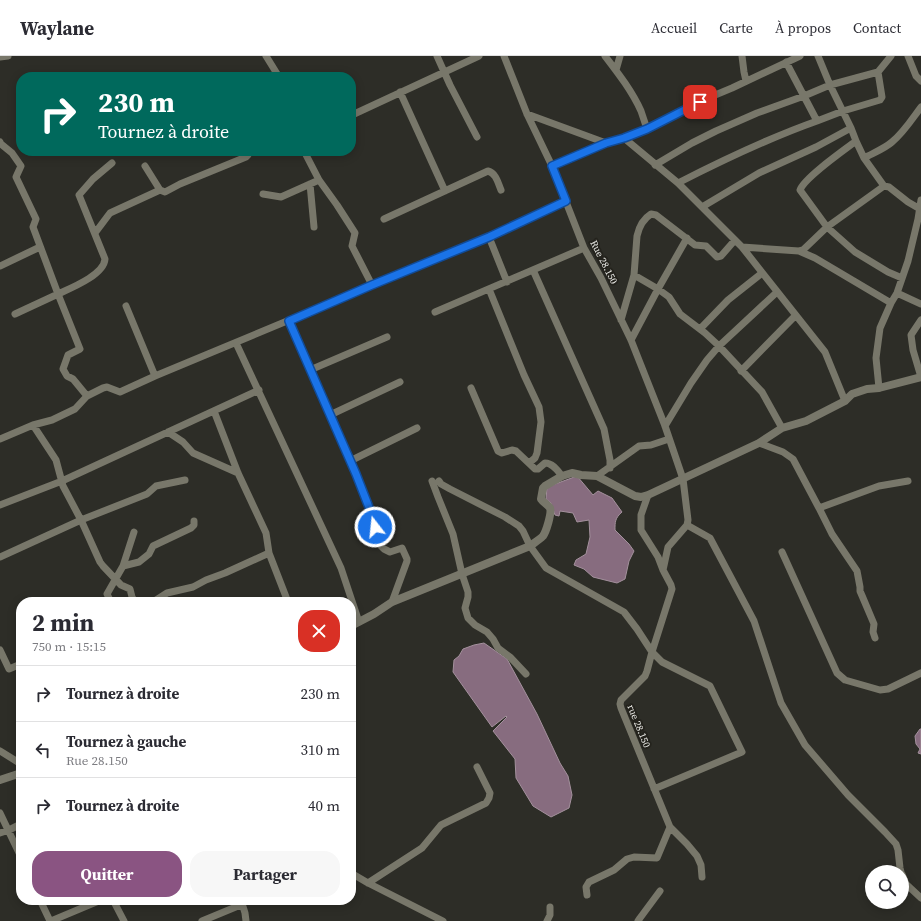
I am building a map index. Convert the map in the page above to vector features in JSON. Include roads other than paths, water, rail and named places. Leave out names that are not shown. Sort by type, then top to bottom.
[{"type":"street","points":[[0,58],[8,56]]},
{"type":"street","points":[[266,56],[276,72]]},
{"type":"street","points":[[437,56],[477,137]]},
{"type":"street","points":[[356,112],[479,56]]},
{"type":"street","name":"Rue 28.150","points":[[504,56],[552,166],[584,248],[601,278],[631,340],[665,426],[683,479]]},
{"type":"street","points":[[605,56],[616,70],[635,101],[647,129]]},
{"type":"street","points":[[616,70],[620,56]]},
{"type":"street","points":[[742,56],[746,81]]},
{"type":"street","points":[[552,166],[606,143],[647,129],[708,98],[800,56]]},
{"type":"street","points":[[818,56],[864,158],[884,186],[889,187],[908,202],[920,209]]},
{"type":"street","points":[[655,164],[716,131],[757,113],[830,85],[878,72],[891,56]]},
{"type":"street","points":[[908,56],[916,76],[921,81]]},
{"type":"street","points":[[786,62],[818,121]]},
{"type":"street","points":[[678,184],[721,161],[795,129],[843,111],[880,100],[882,97],[878,72]]},
{"type":"street","points":[[400,92],[445,190]]},
{"type":"street","points":[[864,158],[891,143],[902,132],[921,107]]},
{"type":"street","points":[[528,114],[606,143]]},
{"type":"street","points":[[702,207],[759,173],[816,147],[851,128]]},
{"type":"street","points":[[624,138],[678,184],[742,247],[795,316],[825,352],[845,401]]},
{"type":"street","points":[[856,141],[816,172],[800,188],[800,190],[827,227],[855,252],[888,272],[902,278]]},
{"type":"street","points":[[0,142],[12,153],[21,166],[16,177],[36,219],[33,227],[80,349],[68,355],[63,369],[67,376],[73,379],[87,396]]},
{"type":"street","points":[[145,166],[160,190],[165,192],[180,184],[247,156]]},
{"type":"street","points":[[307,156],[319,180],[355,233],[352,246],[372,285]]},
{"type":"street","points":[[15,314],[89,279],[105,263],[105,259],[79,195],[93,179],[112,163]]},
{"type":"street","points":[[384,219],[488,171],[494,175],[501,190]]},
{"type":"street","points":[[264,194],[281,197],[319,180]]},
{"type":"street","points":[[310,184],[314,227]]},
{"type":"street","points":[[799,252],[827,227],[884,186]]},
{"type":"street","points":[[95,233],[110,213],[160,190]]},
{"type":"street","points":[[879,388],[876,358],[880,328],[897,293],[908,261],[921,200]]},
{"type":"street","points":[[0,439],[33,425],[52,420],[75,409],[87,396],[103,388],[120,392],[489,237],[566,201]]},
{"type":"street","points":[[621,320],[634,275],[638,231],[645,218],[651,214],[656,216],[695,245],[706,246],[719,257],[735,240]]},
{"type":"street","points":[[489,237],[507,282]]},
{"type":"street","points":[[631,340],[686,238]]},
{"type":"street","points":[[0,266],[40,247]]},
{"type":"street","points":[[742,247],[799,252],[815,258],[891,303]]},
{"type":"street","points":[[435,312],[584,248]]},
{"type":"street","points":[[533,270],[604,429],[610,460],[610,468]]},
{"type":"street","points":[[700,329],[728,300],[762,273]]},
{"type":"street","points":[[634,275],[658,289],[670,299],[680,314],[719,346],[762,392],[782,428]]},
{"type":"street","points":[[489,289],[524,375],[539,407],[541,422],[537,453],[535,458],[529,463]]},
{"type":"street","points":[[665,426],[707,360],[719,346],[777,292]]},
{"type":"street","points":[[897,293],[921,304]]},
{"type":"street","points":[[126,306],[155,376]]},
{"type":"street","points":[[741,371],[795,316]]},
{"type":"street","points":[[356,624],[392,602],[530,546],[536,542],[545,532],[550,513],[549,508],[540,498],[542,488],[562,476],[572,473],[597,476],[635,496],[641,497],[759,443],[782,428],[806,421],[845,401],[852,394],[867,389],[879,388],[921,377],[913,350],[911,335],[921,320]]},
{"type":"street","points":[[289,321],[372,515],[377,539],[380,545],[390,552],[402,548],[407,559],[392,602]]},
{"type":"street","points":[[310,370],[387,337]]},
{"type":"street","points":[[236,343],[341,568],[351,597]]},
{"type":"street","points":[[330,416],[400,382]]},
{"type":"street","points":[[471,388],[498,451],[502,453],[512,450],[516,451],[535,469],[538,469],[545,463],[548,463],[562,476]]},
{"type":"street","points":[[0,505],[62,481],[259,390]]},
{"type":"street","points":[[214,411],[238,473],[266,534],[269,553],[286,597]]},
{"type":"street","points":[[33,425],[56,460],[65,490],[81,520],[100,562],[121,584],[130,589],[132,597]]},
{"type":"street","points":[[350,461],[418,428]]},
{"type":"street","points":[[168,432],[183,442],[193,453],[238,473]]},
{"type":"street","points":[[597,476],[639,446],[651,445],[669,439]]},
{"type":"street","points":[[759,443],[783,452],[793,459],[832,534],[856,571],[862,598],[874,624],[873,632],[875,638]]},
{"type":"street","points":[[663,570],[668,547],[687,525],[688,520],[683,479]]},
{"type":"street","points":[[0,557],[81,520],[147,494],[156,486],[185,480]]},
{"type":"street","points":[[526,674],[510,657],[498,648],[487,632],[475,625],[468,618],[465,608],[468,592],[462,574],[453,534],[438,496],[436,481],[505,517],[519,526],[530,546],[546,568],[624,612],[652,652],[662,662],[710,686],[742,752],[654,789]]},
{"type":"street","points":[[819,508],[879,486],[908,481]]},
{"type":"street","name":"rue 28.150","points":[[648,495],[641,515],[641,530],[658,556],[672,588],[645,676],[621,700],[620,704],[670,827]]},
{"type":"street","points":[[123,566],[139,562],[148,554],[153,546],[191,528],[194,525],[194,521]]},
{"type":"street","points":[[687,525],[710,538],[754,622],[781,703],[805,745],[848,795],[896,844],[900,865]]},
{"type":"street","points":[[108,597],[107,594],[123,566],[134,532]]},
{"type":"street","points":[[782,552],[837,673],[845,680],[880,690],[888,689],[921,673]]},
{"type":"street","points":[[160,597],[167,592],[193,587],[269,553]]},
{"type":"street","points":[[356,613],[359,622]]},
{"type":"street","points":[[0,650],[9,669],[16,666]]},
{"type":"street","points":[[0,751],[16,761]]},
{"type":"street","points":[[368,883],[422,848],[442,825],[486,803],[490,793],[476,767]]},
{"type":"street","points":[[0,780],[16,775]]},
{"type":"street","points":[[0,812],[16,846]]},
{"type":"street","points":[[0,833],[16,826]]},
{"type":"street","points":[[587,895],[587,884],[614,870],[628,860],[634,857],[657,858],[670,827],[697,856],[701,865],[702,877]]},
{"type":"street","points":[[356,876],[443,921]]},
{"type":"street","points":[[909,887],[921,898]]},
{"type":"street","points":[[641,920],[660,890]]},
{"type":"street","points":[[42,905],[50,921],[89,905]]},
{"type":"street","points":[[116,905],[124,921]]},
{"type":"street","points":[[202,921],[236,905]]},
{"type":"street","points":[[243,905],[246,921]]},
{"type":"street","points":[[547,921],[550,915],[550,907]]}]
